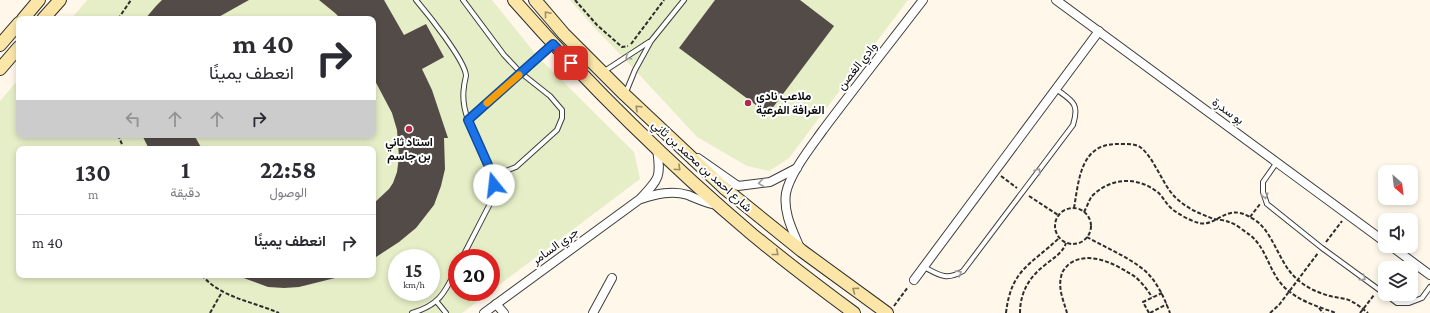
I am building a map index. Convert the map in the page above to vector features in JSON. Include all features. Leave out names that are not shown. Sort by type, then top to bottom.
[{"type":"street","points":[[25,16],[39,0]]},
{"type":"street","points":[[46,16],[60,0]]},
{"type":"street","name":"شارع احمد بن محمد بن ثاني","points":[[514,0],[608,102],[720,206],[771,249],[854,313]]},
{"type":"street","name":"شارع احمد بن محمد بن ثاني","points":[[535,0],[564,34],[625,95],[724,188],[802,251],[890,310]]},
{"type":"street","name":"وادي الغصن","points":[[802,251],[790,224],[786,208],[786,192],[797,168],[843,104],[923,0]]},
{"type":"street","name":"بو سدرة","points":[[1056,0],[1378,237]]},
{"type":"street","points":[[0,45],[16,26]]},
{"type":"street","points":[[914,280],[1099,32]]},
{"type":"street","points":[[0,69],[16,50]]},
{"type":"street","name":"وادي الغصن","points":[[667,136],[738,186],[770,182],[797,168]]},
{"type":"street","name":"جري السامر","points":[[484,313],[640,199],[655,182],[659,173],[657,148]]},
{"type":"street","name":"جري السامر","points":[[640,199],[678,192],[711,205],[720,206]]},
{"type":"street","points":[[1400,253],[1430,275]]},
{"type":"street","points":[[593,313],[612,278]]},
{"type":"street","points":[[496,304],[504,313]]},
{"type":"lane","points":[[416,0],[429,15],[461,63],[466,75],[463,100],[464,110],[493,176],[495,194],[467,249]]},
{"type":"lane","points":[[463,0],[504,55],[522,73],[550,96],[562,110],[562,118],[557,130],[516,167],[505,173],[493,176]]},
{"type":"lane","points":[[625,95],[635,70],[651,41],[684,0]]},
{"type":"lane","points":[[603,72],[651,41]]},
{"type":"lane","points":[[468,120],[553,44]]},
{"type":"lane","points":[[924,266],[940,276],[955,276],[963,271],[1073,125],[1077,113],[1073,102],[1056,89]]},
{"type":"lane","points":[[1278,162],[1263,182],[1264,198],[1267,204],[1322,248],[1378,288]]},
{"type":"lane","points":[[412,313],[437,302],[448,285]]},
{"type":"lane","points":[[1418,300],[1422,298],[1430,287]]},
{"type":"lane","points":[[1395,301],[1398,303],[1409,303],[1414,301]]},
{"type":"lane","points":[[437,302],[446,313]]},
{"type":"path","points":[[120,16],[130,0]]},
{"type":"path","points":[[575,0],[597,25],[622,47],[629,46],[664,0]]},
{"type":"path","points":[[1074,208],[1085,161],[1094,152],[1102,147],[1112,144],[1128,144],[1139,147],[1147,154],[1167,188],[1175,197],[1190,209],[1216,219],[1230,222],[1250,236],[1259,244],[1279,281],[1288,292],[1308,303],[1336,313]]},
{"type":"path","points":[[995,171],[1058,215]]},
{"type":"path","points":[[1084,212],[1091,197],[1111,183],[1120,180],[1133,181],[1147,185],[1157,192],[1169,206],[1182,216],[1200,224],[1208,223],[1225,214],[1237,212],[1250,217],[1260,224],[1269,235],[1290,272],[1298,280],[1317,291],[1331,296],[1351,300],[1368,313]]},
{"type":"path","points":[[1250,217],[1264,198]]},
{"type":"path","points":[[1068,208],[1074,208],[1084,212],[1090,221],[1090,232],[1088,237],[1079,243],[1073,244],[1066,243],[1059,238],[1054,227],[1058,215],[1062,211],[1068,208]]},
{"type":"path","points":[[1270,313],[1279,305],[1348,214]]},
{"type":"path","points":[[1088,237],[1137,265],[1150,276],[1162,293],[1170,313]]},
{"type":"path","points":[[1006,313],[1012,284],[1019,274],[1059,238]]},
{"type":"path","points":[[1020,313],[1020,303],[1024,290],[1033,275],[1059,254],[1066,243]]},
{"type":"path","points":[[1067,313],[1060,287],[1061,277],[1064,268],[1074,261],[1085,257],[1095,258],[1130,273],[1145,287],[1152,297]]},
{"type":"path","points":[[204,278],[207,282],[222,292],[279,313]]},
{"type":"path","points":[[890,310],[914,280]]},
{"type":"path","points":[[1360,313],[1378,290]]},
{"type":"path","points":[[210,313],[222,292]]},
{"type":"path","points":[[1162,293],[1143,302],[1150,313],[1167,304]]},
{"type":"path","points":[[1318,307],[1323,313]]},
{"type":"green space","points":[[87,0],[492,0],[538,57],[634,152],[640,179],[500,284],[500,249],[448,249],[448,301],[478,301],[462,313],[0,313],[0,101],[16,82],[16,138],[376,138],[376,16],[74,16]]},
{"type":"green space","name":"ملاعب نادي الغرافة الفرعية","points":[[570,0],[908,0],[789,158],[769,171],[747,166],[697,137]]},
{"type":"building","points":[[162,0],[249,0],[220,16],[148,16]]},
{"type":"building","points":[[319,0],[384,0],[404,35],[426,24],[444,57],[422,69],[432,90],[448,138],[444,138],[445,169],[441,186],[434,205],[416,228],[399,242],[376,257],[376,201],[389,189],[397,172],[399,157],[397,130],[392,113],[376,83],[376,16],[338,16]]},
{"type":"building","points":[[715,0],[800,0],[834,26],[768,114],[679,48]]},
{"type":"building","points":[[144,138],[196,138],[200,146],[148,146]]},
{"type":"building","points":[[243,278],[335,278],[299,287],[268,287]]},
{"type":"slow traffic","points":[[487,103],[519,75]]},
{"type":"place","name":"ملاعب نادي الغرافة الفرعية","points":[[748,103]]},
{"type":"place","name":"استاد ثاني بن جاسم","points":[[409,129]]},
{"type":"route","points":[[494,185],[493,176],[468,120],[553,44],[571,63]]}]
